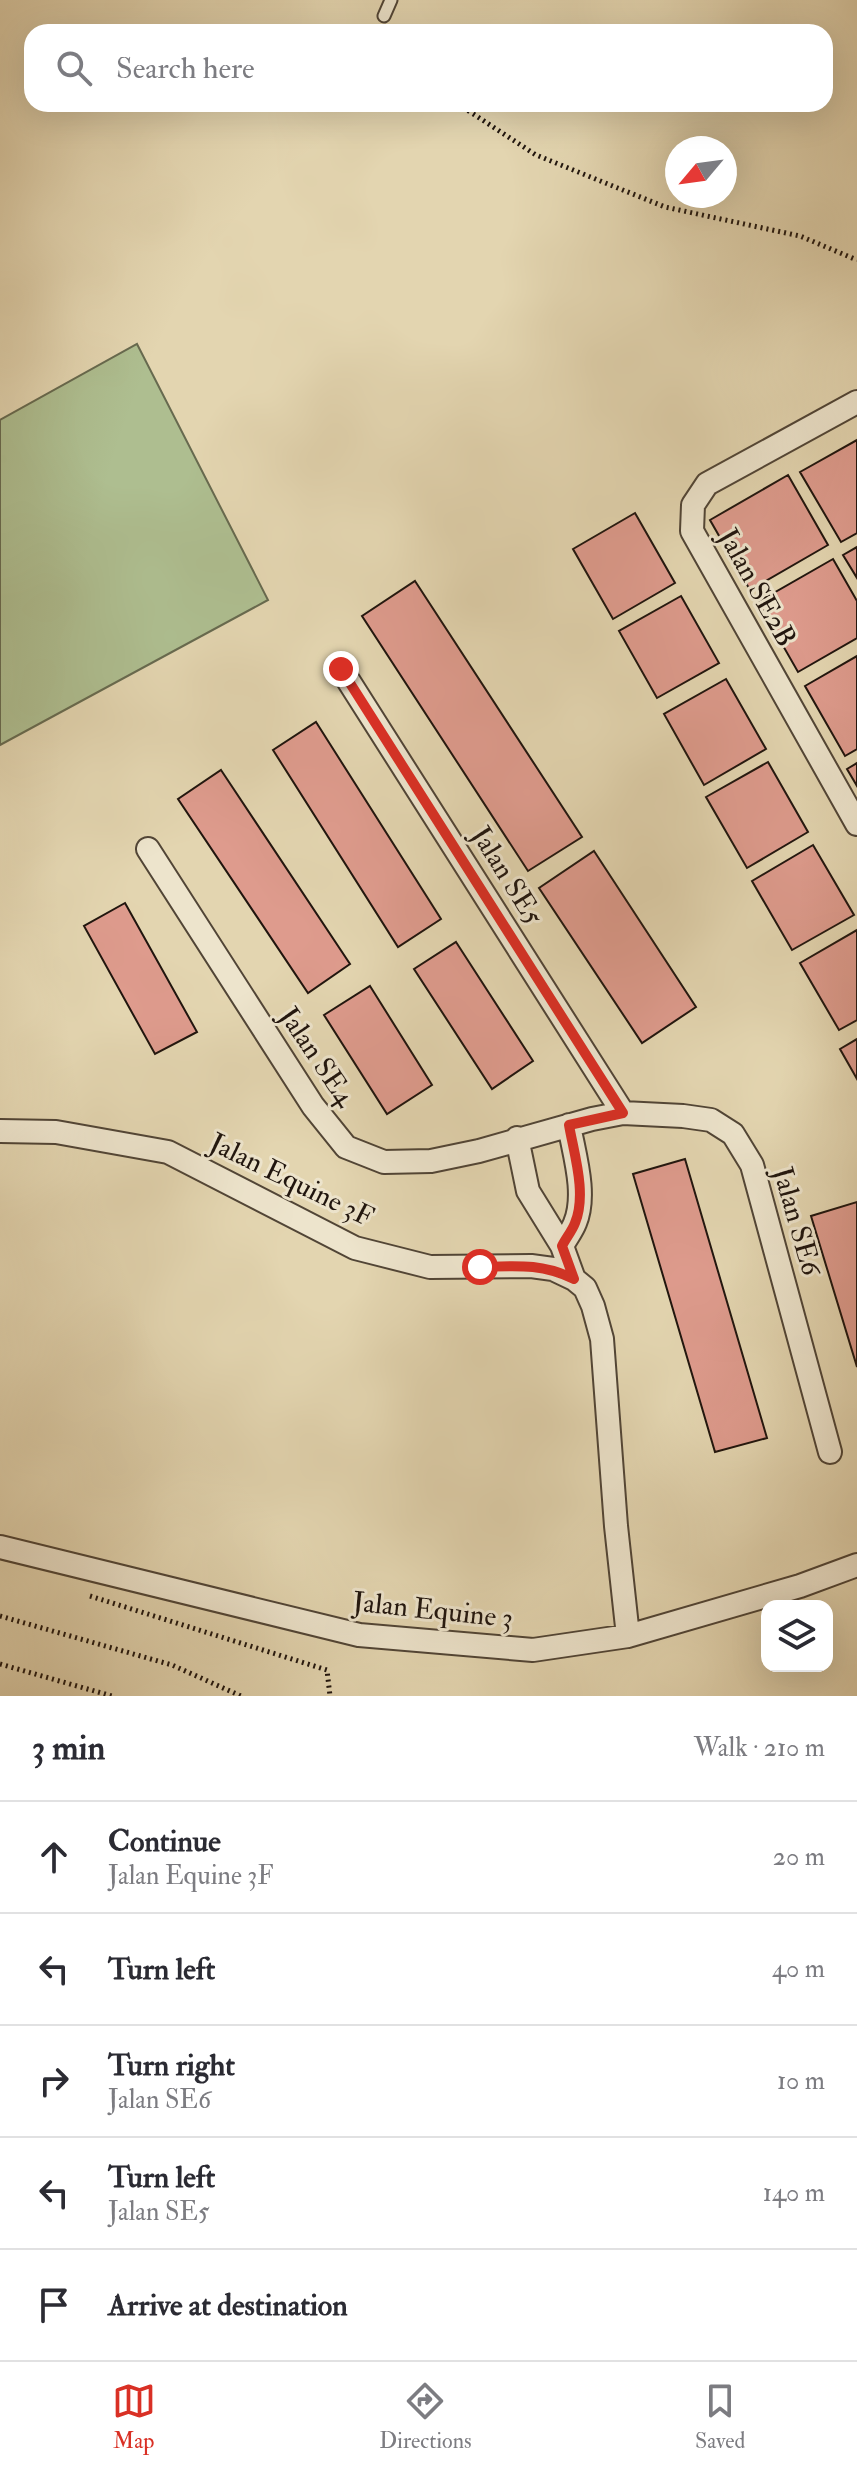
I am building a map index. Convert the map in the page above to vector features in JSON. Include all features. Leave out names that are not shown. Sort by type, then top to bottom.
[{"type":"street","name":"Jalan SE2B","points":[[857,402],[707,484],[693,505],[692,531],[857,824]]},
{"type":"street","name":"Jalan SE5","points":[[341,669],[623,1113]]},
{"type":"street","name":"Jalan SE4","points":[[148,849],[313,1106],[346,1147],[384,1162],[431,1161],[479,1151],[517,1138]]},
{"type":"street","name":"Jalan SE6","points":[[517,1138],[623,1113],[711,1120],[733,1134],[752,1165],[830,1452]]},
{"type":"street","points":[[562,1246],[575,1222],[579,1206],[578,1177],[569,1125]]},
{"type":"street","name":"Jalan Equine 3F","points":[[0,1131],[56,1132],[168,1152],[355,1248],[430,1267],[531,1266],[553,1269],[574,1279]]},
{"type":"street","points":[[517,1138],[528,1191],[562,1246],[574,1279],[585,1288],[602,1339],[628,1636]]},
{"type":"street","name":"Jalan Equine 3","points":[[0,1547],[359,1635],[533,1650],[628,1636],[800,1586],[857,1565]]},
{"type":"lane","points":[[384,16],[391,0]]},
{"type":"path","points":[[470,112],[536,155],[665,207],[800,236],[857,260]]},
{"type":"path","points":[[84,1594],[327,1670],[330,1696]]},
{"type":"path","points":[[0,1616],[172,1665],[241,1696]]},
{"type":"path","points":[[0,1664],[112,1696]]},
{"type":"green space","points":[[137,344],[268,600],[0,745],[0,420]]},
{"type":"building","points":[[857,440],[857,533],[841,542],[800,472]]},
{"type":"building","points":[[788,475],[828,545],[750,590],[710,520]]},
{"type":"building","points":[[635,513],[675,583],[613,619],[573,549]]},
{"type":"building","points":[[857,547],[857,578],[843,555]]},
{"type":"building","points":[[833,559],[857,601],[857,638],[798,672],[758,602]]},
{"type":"building","points":[[415,581],[582,837],[528,871],[362,616]]},
{"type":"building","points":[[681,596],[719,663],[657,698],[619,631]]},
{"type":"building","points":[[857,656],[857,749],[845,756],[805,686]]},
{"type":"building","points":[[726,679],[766,749],[704,785],[664,714]]},
{"type":"building","points":[[316,722],[441,919],[398,947],[273,750]]},
{"type":"building","points":[[768,762],[808,832],[747,868],[706,797]]},
{"type":"building","points":[[857,763],[857,786],[847,769]]},
{"type":"building","points":[[221,770],[350,964],[308,993],[178,799]]},
{"type":"building","points":[[813,845],[854,915],[792,950],[752,881]]},
{"type":"building","points":[[594,851],[696,1007],[642,1043],[539,888]]},
{"type":"building","points":[[125,903],[197,1032],[155,1054],[84,926]]},
{"type":"building","points":[[857,930],[857,1020],[839,1030],[800,963]]},
{"type":"building","points":[[456,942],[533,1061],[492,1089],[414,969]]},
{"type":"building","points":[[370,986],[432,1085],[387,1114],[324,1015]]},
{"type":"building","points":[[857,1039],[857,1079],[840,1049]]},
{"type":"building","points":[[685,1159],[767,1438],[715,1452],[633,1174]]},
{"type":"building","points":[[857,1202],[857,1367],[811,1216]]},
{"type":"route","points":[[341,669],[623,1113],[569,1125],[578,1177],[579,1206],[575,1222],[562,1246],[574,1279],[553,1269],[531,1266],[480,1267]]}]
